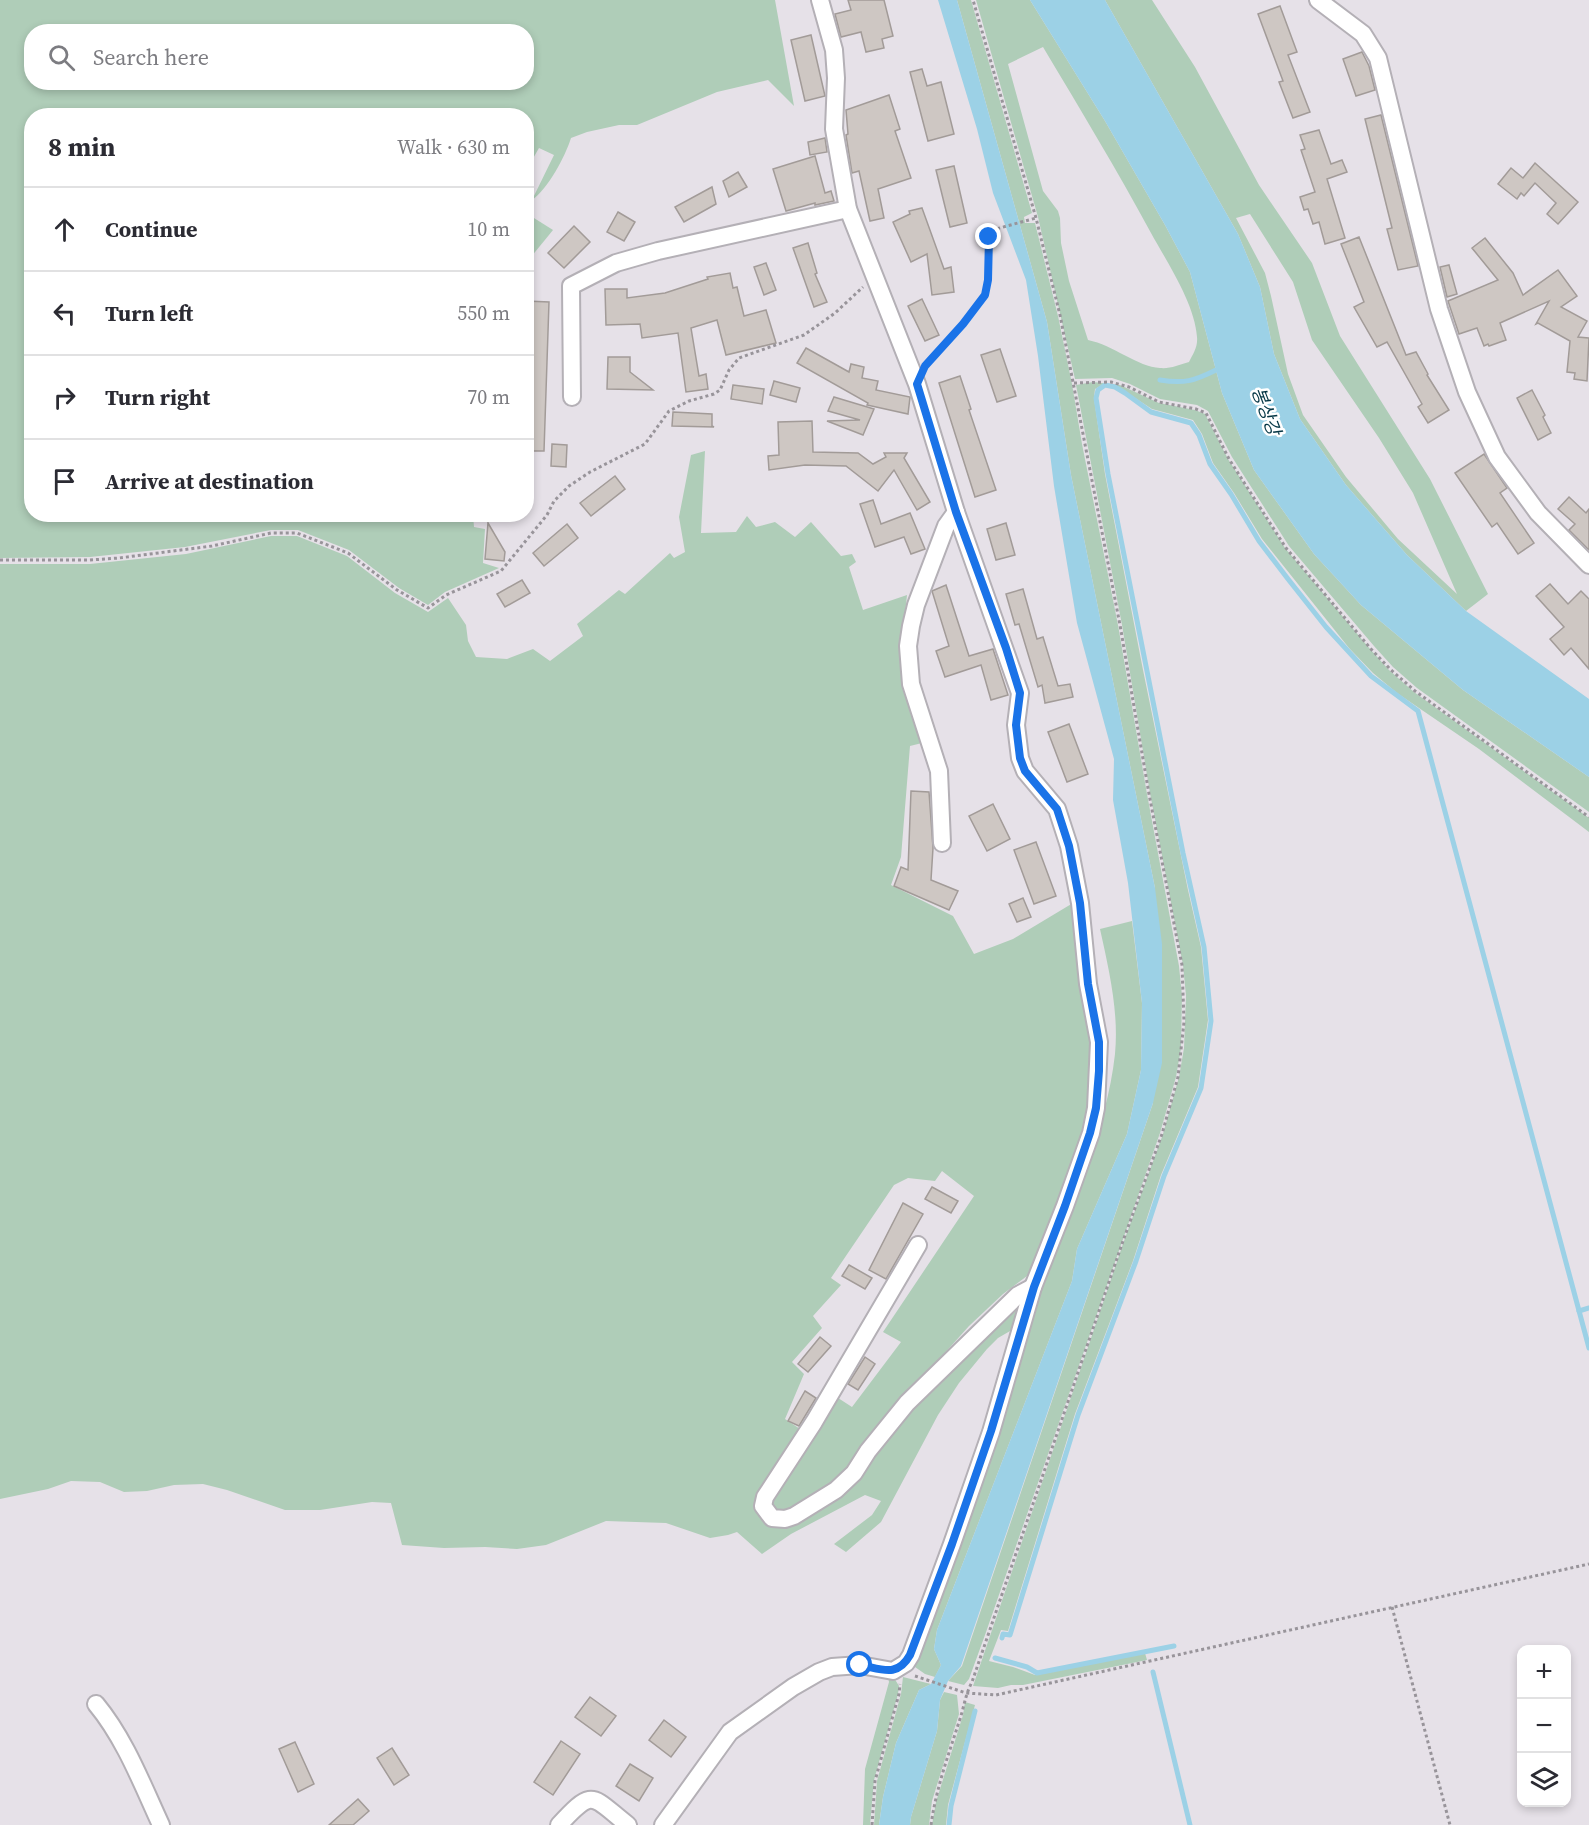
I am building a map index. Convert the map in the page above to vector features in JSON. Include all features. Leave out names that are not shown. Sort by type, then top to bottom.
[{"type":"street","points":[[663,1825],[730,1732],[793,1687],[832,1667],[852,1664],[892,1671],[906,1663],[952,1544],[991,1431],[1034,1287],[1065,1206],[1090,1133],[1096,1108],[1099,1042],[1088,984],[1080,903],[1069,846],[1057,809],[1025,771],[1020,758],[1016,725],[1020,693],[1006,648],[956,512],[917,384],[848,209],[834,129],[836,78],[834,50],[820,0]]},
{"type":"street","points":[[1318,0],[1363,34],[1378,58],[1439,309],[1467,392],[1497,457],[1538,513],[1589,565]]},
{"type":"street","points":[[572,397],[571,286],[616,263],[658,251],[848,209]]},
{"type":"street","points":[[942,843],[939,771],[914,694],[909,666],[909,646],[910,626],[916,605],[946,526],[956,512]]},
{"type":"street","points":[[918,1245],[814,1422],[765,1497],[763,1506],[772,1518],[778,1520],[794,1516],[836,1490],[854,1473],[868,1451],[907,1403],[1018,1295],[1034,1287]]},
{"type":"street","points":[[96,1704],[110,1720],[124,1746],[161,1825]]},
{"type":"street","points":[[559,1825],[583,1801],[589,1799],[599,1802],[628,1825]]},
{"type":"path","points":[[917,384],[925,366],[963,324],[985,295],[988,280],[989,237],[996,229],[1036,218]]},
{"type":"path","points":[[0,561],[119,558],[203,548],[271,533],[297,533],[348,553],[397,590],[428,608],[446,595],[501,571],[547,515],[554,501],[569,486],[590,472],[645,444],[669,411],[720,390],[729,370],[739,358],[804,335],[835,313],[874,279]]},
{"type":"path","points":[[1074,383],[1111,382],[1129,387],[1159,402],[1206,413],[1228,459],[1286,548],[1390,669],[1415,691],[1589,817]]},
{"type":"path","points":[[924,1678],[972,1695],[996,1695],[1589,1564]]},
{"type":"path","points":[[1392,1607],[1450,1825]]},
{"type":"path","points":[[872,1825],[875,1780],[901,1686],[892,1671]]},
{"type":"green space","points":[[0,0],[775,0],[794,106],[768,80],[717,92],[637,125],[619,125],[587,132],[571,138],[555,172],[534,198],[554,155],[539,148],[534,157],[534,108],[24,108],[24,522],[474,522],[474,527],[485,529],[483,563],[499,568],[445,592],[428,605],[399,588],[349,550],[298,530],[271,530],[185,547],[90,557],[0,558]]},
{"type":"green space","points":[[957,0],[971,0],[1032,213],[1024,217],[1025,223],[1035,223],[1058,316],[1118,625],[1179,966],[1182,996],[1181,1048],[1176,1077],[1160,1133],[985,1635],[969,1679],[964,1685],[948,1681],[962,1666],[1153,1103],[1155,888],[1071,475],[1047,322]]},
{"type":"green space","points":[[976,0],[1030,0],[1105,121],[1190,272],[1222,393],[1254,470],[1314,554],[1361,605],[1463,690],[1589,777],[1589,812],[1417,688],[1393,667],[1289,546],[1232,457],[1208,411],[1197,405],[1160,399],[1112,378],[1075,379],[1038,217]],"holes":[[[1043,47],[1125,186],[1186,297],[1197,337],[1196,347],[1189,362],[1167,368],[1152,367],[1107,346],[1088,340],[1069,281],[1061,243],[1058,211],[1043,191],[1008,64]]]},
{"type":"green space","points":[[1105,0],[1152,0],[1195,67],[1259,185],[1312,263],[1340,336],[1430,479],[1488,594],[1466,611],[1407,555],[1346,485],[1300,419],[1274,354],[1260,287],[1238,234]],"holes":[[[1250,214],[1293,282],[1312,340],[1379,438],[1413,493],[1457,594],[1398,539],[1346,477],[1303,415],[1288,374],[1265,273],[1236,218]]]},
{"type":"green space","points":[[534,218],[553,230],[534,253]]},
{"type":"green space","points":[[1093,382],[1120,385],[1159,403],[1205,414],[1228,459],[1285,548],[1389,670],[1414,692],[1589,818],[1589,832],[1479,749],[1397,693],[1373,673],[1349,648],[1262,539],[1213,463],[1202,434],[1193,420],[1152,409],[1115,385],[1104,384],[1095,389],[1094,398],[1105,474],[1201,947],[1208,1020],[1198,1087],[1161,1175],[1133,1261],[1075,1414],[1008,1631],[1001,1630],[989,1661],[1035,1675],[1145,1653],[1147,1660],[1023,1685],[998,1688],[973,1686],[1124,1241],[1163,1134],[1179,1077],[1184,1048],[1186,996],[1183,965],[1076,385]]},
{"type":"green space","points":[[705,451],[701,533],[736,532],[747,516],[756,527],[775,522],[795,537],[811,522],[841,556],[852,554],[856,562],[849,567],[863,610],[907,595],[903,634],[907,692],[926,742],[910,746],[901,857],[891,885],[953,916],[974,954],[1013,939],[1073,903],[1094,1038],[1095,1069],[1086,1125],[1061,1201],[1031,1273],[1003,1294],[969,1326],[881,1424],[840,1481],[785,1513],[778,1512],[772,1505],[775,1492],[835,1396],[852,1407],[901,1342],[883,1332],[974,1196],[942,1171],[935,1181],[908,1178],[894,1185],[831,1278],[841,1285],[813,1316],[822,1328],[792,1362],[804,1374],[785,1419],[800,1429],[759,1493],[757,1509],[765,1521],[778,1525],[786,1524],[833,1497],[852,1481],[907,1407],[1019,1299],[1025,1298],[1017,1327],[998,1338],[959,1383],[938,1415],[881,1522],[846,1552],[834,1544],[872,1515],[881,1501],[865,1495],[791,1534],[762,1554],[737,1532],[710,1538],[666,1523],[606,1521],[546,1545],[517,1549],[402,1545],[391,1503],[372,1502],[320,1510],[285,1510],[203,1484],[174,1485],[147,1491],[124,1492],[100,1482],[71,1481],[48,1489],[0,1499],[0,564],[90,564],[186,554],[271,536],[297,536],[347,556],[395,593],[428,612],[448,598],[466,625],[468,641],[476,657],[507,659],[533,649],[550,661],[583,636],[577,624],[619,590],[625,594],[670,553],[674,558],[685,552],[679,517],[691,455]]},
{"type":"green space","points":[[1132,921],[1142,1003],[1141,1070],[1127,1134],[1077,1249],[1072,1281],[937,1630],[934,1649],[941,1665],[935,1677],[915,1667],[914,1660],[1040,1286],[1094,1143],[1110,1084],[1115,1054],[1116,1023],[1100,929]]},
{"type":"green space","points":[[891,1673],[899,1686],[898,1694],[874,1780],[870,1825],[863,1825],[865,1769],[889,1682],[888,1677]]},
{"type":"green space","points":[[903,1677],[931,1684],[919,1690],[896,1743],[879,1825],[874,1825],[877,1781],[901,1694]]},
{"type":"green space","points":[[944,1692],[957,1695],[959,1714],[932,1801],[929,1825],[910,1825],[937,1731],[940,1700]]},
{"type":"green space","points":[[965,1702],[975,1705],[948,1805],[946,1825],[932,1825],[936,1802]]},
{"type":"water","points":[[938,0],[957,0],[1047,322],[1071,475],[1155,888],[1162,944],[1162,1063],[1153,1103],[961,1666],[948,1681],[940,1700],[937,1731],[910,1825],[879,1825],[896,1743],[919,1690],[931,1684],[941,1665],[934,1649],[937,1630],[1072,1281],[1077,1249],[1127,1134],[1141,1070],[1142,1003],[1128,883],[1113,800],[1114,759],[1077,623],[1054,486],[1026,280],[993,193],[977,129]]},
{"type":"water","name":"봉상강","points":[[1030,0],[1105,0],[1238,234],[1260,287],[1274,354],[1300,419],[1346,485],[1407,555],[1466,611],[1589,699],[1589,777],[1463,690],[1361,605],[1314,554],[1254,470],[1222,393],[1190,272],[1105,121]]},
{"type":"building","points":[[848,0],[884,0],[893,36],[882,39],[884,48],[866,52],[861,32],[841,37],[835,14],[851,10]]},
{"type":"building","points":[[1280,6],[1297,52],[1288,55],[1310,112],[1293,118],[1279,82],[1283,81],[1258,14]]},
{"type":"building","points":[[811,35],[825,96],[805,101],[791,40]]},
{"type":"building","points":[[1362,52],[1369,66],[1375,90],[1356,96],[1343,59]]},
{"type":"building","points":[[922,69],[927,86],[941,82],[954,134],[928,141],[910,72]]},
{"type":"building","points":[[889,95],[900,129],[895,131],[911,178],[878,189],[884,218],[870,221],[859,171],[852,173],[846,135],[848,134],[846,110]]},
{"type":"building","points":[[1381,115],[1418,266],[1398,270],[1387,229],[1392,228],[1365,119]]},
{"type":"building","points":[[1319,130],[1331,164],[1342,160],[1347,172],[1327,179],[1345,238],[1325,244],[1319,222],[1313,224],[1308,209],[1304,210],[1300,197],[1315,192],[1301,150],[1305,149],[1300,135]]},
{"type":"building","points":[[825,138],[827,152],[810,155],[808,142]]},
{"type":"building","points":[[815,156],[825,193],[831,191],[834,201],[815,205],[815,203],[786,211],[773,169]]},
{"type":"building","points":[[1535,163],[1578,202],[1558,224],[1547,214],[1556,203],[1535,183],[1524,196],[1521,193],[1517,199],[1498,184],[1511,168],[1523,178]]},
{"type":"building","points":[[954,166],[967,223],[950,227],[936,170]]},
{"type":"building","points":[[738,172],[747,187],[729,197],[723,181]]},
{"type":"building","points":[[712,187],[716,204],[684,222],[675,207]]},
{"type":"building","points":[[922,208],[944,269],[951,267],[954,292],[932,295],[927,254],[911,262],[893,222],[910,214],[909,211]]},
{"type":"building","points":[[618,212],[635,222],[624,241],[607,232]]},
{"type":"building","points":[[574,226],[590,242],[564,268],[548,253]]},
{"type":"building","points":[[1359,237],[1406,355],[1416,352],[1427,375],[1449,410],[1428,423],[1418,407],[1422,404],[1387,342],[1377,347],[1354,307],[1364,302],[1341,244]]},
{"type":"building","points":[[1485,238],[1513,273],[1523,295],[1558,270],[1577,296],[1561,307],[1587,321],[1578,337],[1589,338],[1587,381],[1574,379],[1575,373],[1567,372],[1570,341],[1536,324],[1549,301],[1500,323],[1506,340],[1484,346],[1477,328],[1459,334],[1448,301],[1498,280],[1472,248]]},
{"type":"building","points":[[808,243],[817,273],[815,274],[827,302],[814,307],[793,248]]},
{"type":"building","points":[[766,263],[776,290],[764,295],[754,267]]},
{"type":"building","points":[[1449,265],[1457,294],[1447,297],[1440,267]]},
{"type":"building","points":[[730,273],[733,288],[737,287],[744,316],[766,310],[776,343],[726,355],[717,320],[691,328],[699,376],[706,374],[708,389],[686,392],[678,333],[642,338],[640,324],[606,325],[605,289],[627,289],[627,298],[665,293],[708,279],[707,277]]},
{"type":"building","points":[[922,299],[939,335],[925,341],[908,306]]},
{"type":"building","points":[[534,301],[549,302],[544,451],[534,451]]},
{"type":"building","points":[[806,348],[849,372],[851,364],[864,367],[862,378],[878,381],[876,390],[910,397],[908,414],[867,405],[868,403],[797,363]]},
{"type":"building","points":[[1000,349],[1016,396],[997,402],[981,355]]},
{"type":"building","points":[[608,357],[630,357],[630,372],[653,390],[607,389]]},
{"type":"building","points":[[960,376],[996,490],[975,497],[939,383]]},
{"type":"building","points":[[774,381],[800,388],[796,402],[770,395]]},
{"type":"building","points":[[733,385],[764,389],[762,404],[731,399]]},
{"type":"building","points":[[1532,390],[1551,433],[1538,440],[1517,398]]},
{"type":"building","points":[[834,397],[874,409],[863,435],[827,421],[860,420],[828,411]]},
{"type":"building","points":[[673,412],[712,414],[712,426],[714,427],[672,426]]},
{"type":"building","points":[[812,421],[813,452],[858,453],[873,464],[886,457],[884,453],[907,453],[904,458],[930,502],[917,510],[894,470],[878,491],[846,466],[805,465],[769,470],[768,456],[779,455],[778,422]]},
{"type":"building","points":[[552,444],[567,445],[566,467],[551,466]]},
{"type":"building","points":[[1484,454],[1507,488],[1500,493],[1534,543],[1518,554],[1497,523],[1492,527],[1455,473]]},
{"type":"building","points":[[615,476],[625,489],[591,516],[580,503]]},
{"type":"building","points":[[1569,497],[1586,513],[1589,509],[1589,550],[1569,530],[1575,524],[1558,509]]},
{"type":"building","points":[[873,500],[881,524],[910,513],[925,549],[911,554],[904,537],[875,547],[860,504]]},
{"type":"building","points":[[488,523],[505,552],[504,561],[485,559]]},
{"type":"building","points":[[1006,523],[1015,555],[996,560],[987,529]]},
{"type":"building","points":[[567,524],[578,538],[544,566],[533,553]]},
{"type":"building","points":[[522,580],[530,593],[505,607],[497,594]]},
{"type":"building","points":[[1550,584],[1568,604],[1581,591],[1589,599],[1589,669],[1571,648],[1564,655],[1550,639],[1564,627],[1536,596]]},
{"type":"building","points":[[946,585],[969,656],[993,649],[1008,695],[991,700],[981,665],[945,677],[936,651],[949,646],[932,591]]},
{"type":"building","points":[[1023,589],[1037,639],[1043,637],[1058,686],[1070,684],[1073,697],[1045,703],[1042,685],[1038,687],[1019,624],[1015,625],[1006,594]]},
{"type":"building","points":[[1069,724],[1088,774],[1067,782],[1048,732]]},
{"type":"building","points":[[911,791],[929,792],[933,848],[931,880],[958,891],[949,910],[894,886],[901,867],[908,870]]},
{"type":"building","points":[[993,804],[1010,839],[987,851],[969,816]]},
{"type":"building","points":[[1036,842],[1056,896],[1034,904],[1014,850]]},
{"type":"building","points":[[1023,898],[1031,917],[1017,922],[1009,904]]},
{"type":"building","points":[[932,1187],[958,1201],[951,1213],[925,1199]]},
{"type":"building","points":[[903,1203],[923,1214],[886,1279],[869,1270]]},
{"type":"building","points":[[849,1265],[872,1278],[865,1289],[842,1276]]},
{"type":"building","points":[[820,1337],[831,1346],[808,1372],[798,1364]]},
{"type":"building","points":[[865,1357],[875,1364],[858,1390],[848,1384]]},
{"type":"building","points":[[805,1391],[816,1398],[799,1426],[788,1421]]},
{"type":"building","points":[[590,1697],[616,1716],[601,1736],[575,1717]]},
{"type":"building","points":[[664,1720],[686,1737],[671,1757],[649,1740]]},
{"type":"building","points":[[561,1741],[580,1754],[553,1795],[534,1782]]},
{"type":"building","points":[[295,1742],[314,1784],[298,1792],[279,1749]]},
{"type":"building","points":[[392,1748],[409,1775],[394,1785],[377,1758]]},
{"type":"building","points":[[630,1764],[653,1778],[639,1801],[616,1786]]},
{"type":"building","points":[[358,1799],[369,1811],[353,1825],[329,1825]]},
{"type":"waterway","points":[[1160,380],[1189,381],[1216,370]]},
{"type":"waterway","points":[[1002,1638],[1003,1634],[1010,1635],[1078,1415],[1136,1261],[1164,1176],[1201,1088],[1211,1021],[1204,947],[1183,853],[1108,474],[1096,398],[1098,390],[1105,385],[1115,387],[1151,412],[1191,423],[1199,435],[1210,464],[1259,541],[1288,579],[1326,627],[1371,676],[1418,711],[1589,1348]]},
{"type":"waterway","points":[[1579,1311],[1589,1308]]},
{"type":"waterway","points":[[995,1658],[1027,1667],[1037,1673],[1174,1646]]},
{"type":"waterway","points":[[1153,1672],[1190,1825]]},
{"type":"waterway","points":[[949,1825],[951,1806],[975,1711]]},
{"type":"route","points":[[860,1665],[892,1671],[906,1663],[910,1655],[991,1431],[1034,1287],[1065,1206],[1090,1133],[1096,1108],[1099,1042],[1088,984],[1080,903],[1069,846],[1057,809],[1025,771],[1020,758],[1016,725],[1020,693],[1006,648],[956,512],[917,384],[925,366],[975,310],[985,295],[988,280],[989,237]]}]
